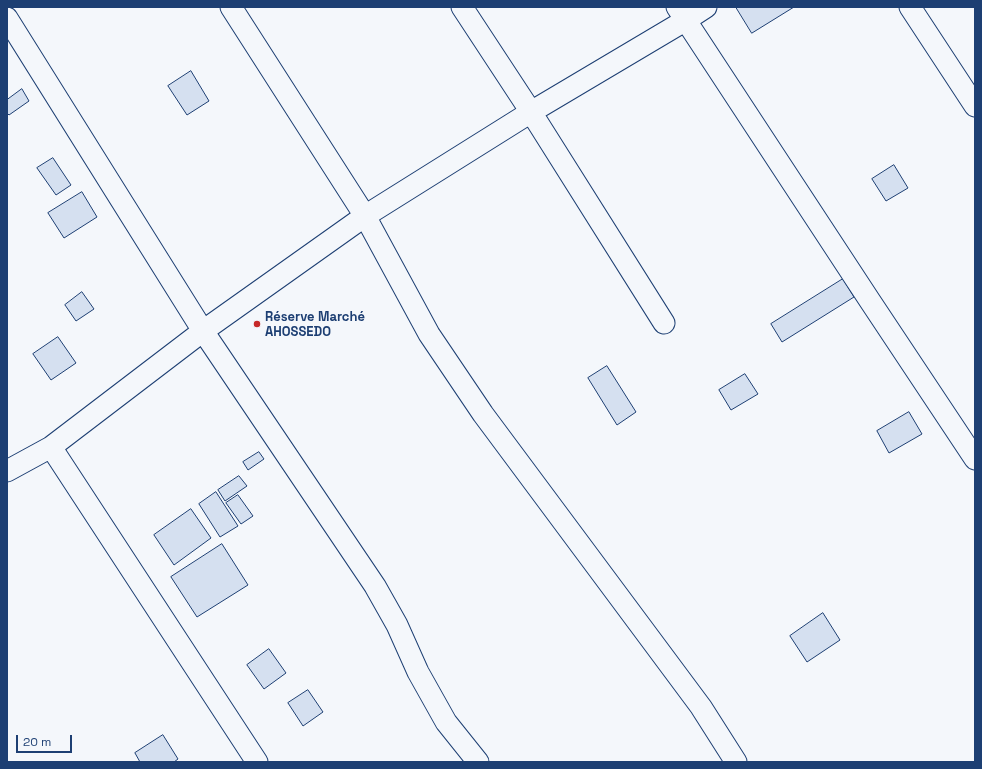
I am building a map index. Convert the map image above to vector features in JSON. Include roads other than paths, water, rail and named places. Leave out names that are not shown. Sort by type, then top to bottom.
[{"type":"street","points":[[231,7],[365,216],[429,334],[483,414],[701,707],[736,762]]},
{"type":"street","points":[[462,7],[531,112],[664,323]]},
{"type":"street","points":[[7,471],[51,447],[203,331],[365,216],[531,112],[681,14],[706,7]]},
{"type":"street","points":[[910,7],[975,106]]},
{"type":"street","points":[[681,14],[975,458]]},
{"type":"street","points":[[7,18],[203,331],[375,586],[397,625],[418,672],[446,722],[478,762]]},
{"type":"street","points":[[51,447],[257,762]]},
{"type":"place","name":"Réserve Marché AHOSSEDO","points":[[257,324]]}]
